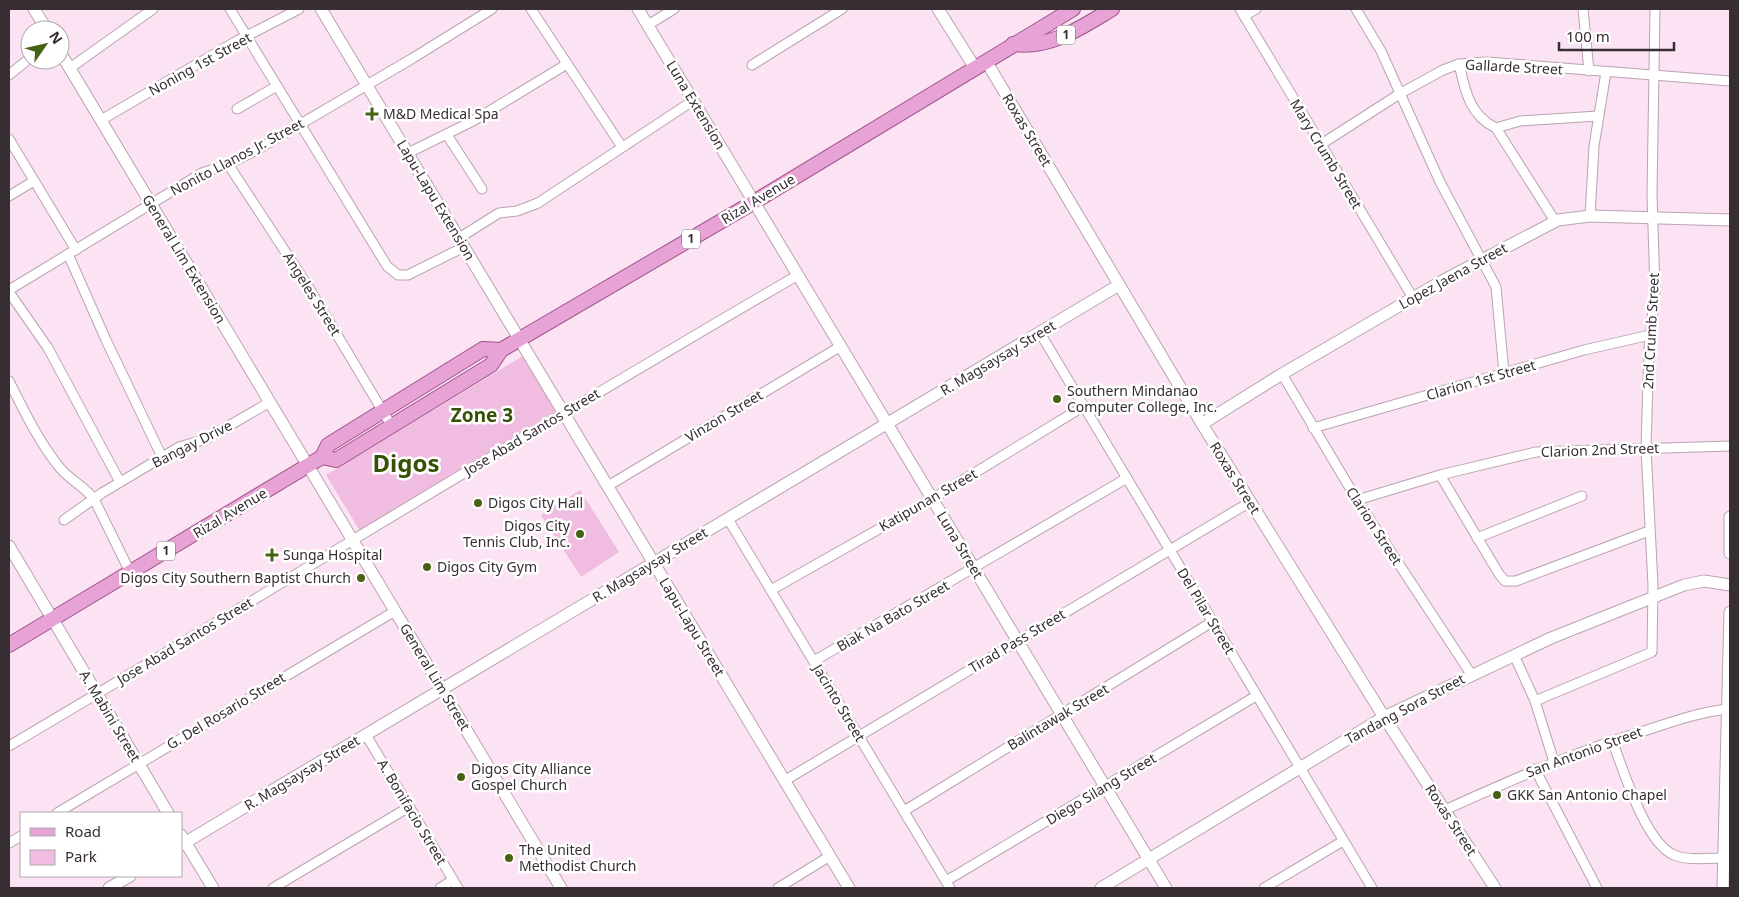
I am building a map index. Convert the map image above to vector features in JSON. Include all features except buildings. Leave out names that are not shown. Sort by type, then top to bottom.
[{"type":"main road","name":"Rizal Avenue","points":[[322,457],[336,460],[491,365],[501,350],[754,202],[1073,9]]},
{"type":"main road","name":"1","points":[[1014,44],[1035,45],[1058,39],[1112,9]]},
{"type":"main road","name":"Rizal Avenue","points":[[9,645],[308,466],[322,457],[328,445],[483,349],[501,350]]},
{"type":"main road","points":[[408,394],[417,410]]},
{"type":"street","points":[[34,9],[41,20]]},
{"type":"street","points":[[70,68],[153,9]]},
{"type":"street","points":[[230,9],[382,258],[398,275],[408,275],[461,242],[499,212],[517,211],[538,203],[694,100]]},
{"type":"street","name":"Noning 1st Street","points":[[101,120],[299,9]]},
{"type":"street","name":"Lapu-Lapu Extension","points":[[321,9],[520,340]]},
{"type":"street","name":"Nonito Llanos Jr. Street","points":[[9,291],[202,173],[228,164],[300,125],[492,9]]},
{"type":"street","points":[[531,9],[622,147]]},
{"type":"street","name":"Luna Extension","points":[[638,9],[754,202]]},
{"type":"street","points":[[648,25],[674,9]]},
{"type":"street","points":[[752,65],[842,9]]},
{"type":"street","name":"Roxas Street","points":[[938,9],[980,64],[1119,285],[1202,424],[1384,717],[1495,888]]},
{"type":"street","points":[[1242,12],[1256,9]]},
{"type":"street","points":[[1356,9],[1381,51],[1440,182],[1483,260],[1497,293],[1504,373]]},
{"type":"street","points":[[1583,9],[1589,71]]},
{"type":"street","name":"2nd Crumb Street","points":[[1535,701],[1652,652],[1653,596],[1646,448],[1650,335],[1655,290],[1652,194],[1655,9]]},
{"type":"street","name":"Mary Crumb Street","points":[[1242,12],[1320,145],[1414,298]]},
{"type":"street","name":"Gallarde Street","points":[[1320,145],[1401,93],[1459,64],[1486,62],[1654,77],[1730,81]]},
{"type":"street","points":[[408,153],[447,135],[567,64]]},
{"type":"street","points":[[1459,64],[1465,92],[1473,110],[1483,120],[1496,128],[1555,222]]},
{"type":"street","points":[[9,74],[20,66]]},
{"type":"street","name":"General Lim Extension","points":[[70,68],[308,466]]},
{"type":"street","points":[[1590,216],[1593,154],[1606,72]]},
{"type":"street","points":[[238,109],[277,86]]},
{"type":"street","points":[[1496,128],[1520,120],[1598,116]]},
{"type":"street","points":[[447,135],[482,189]]},
{"type":"street","points":[[9,139],[72,252],[162,457]]},
{"type":"street","name":"Angeles Street","points":[[228,164],[309,288],[392,426]]},
{"type":"street","points":[[9,196],[34,181]]},
{"type":"street","name":"Luna Street","points":[[754,202],[1166,888]]},
{"type":"street","name":"Lopez Jaena Street","points":[[1202,424],[1282,374],[1414,298],[1555,222],[1570,217],[1590,216],[1730,220]]},
{"type":"street","name":"Jose Abad Santos Street","points":[[9,746],[352,539],[798,275]]},
{"type":"street","name":"R. Magsaysay Street","points":[[183,841],[442,690],[1119,285]]},
{"type":"street","points":[[9,291],[48,348],[120,482]]},
{"type":"street","name":"Del Pilar Street","points":[[1040,333],[1372,888]]},
{"type":"street","name":"Clarion 1st Street","points":[[1313,428],[1584,350],[1650,335]]},
{"type":"street","name":"Lapu-Lapu Street","points":[[520,340],[849,888]]},
{"type":"street","name":"Vinzon Street","points":[[608,486],[841,346]]},
{"type":"street","name":"Clarion Street","points":[[1282,374],[1357,500],[1471,674]]},
{"type":"street","points":[[9,382],[49,454],[70,479],[94,499],[130,572]]},
{"type":"street","name":"Bangay Drive","points":[[64,520],[120,482],[179,447],[206,439],[270,402]]},
{"type":"street","name":"Katipunan Street","points":[[771,590],[932,498],[1084,406]]},
{"type":"street","name":"Clarion 2nd Street","points":[[1357,500],[1440,475],[1536,452],[1730,446]]},
{"type":"street","name":"General Lim Street","points":[[308,466],[561,888]]},
{"type":"street","points":[[1440,475],[1502,579],[1513,582],[1649,531]]},
{"type":"street","name":"Biak Na Bato Street","points":[[814,661],[1127,478]]},
{"type":"street","points":[[1477,538],[1582,496]]},
{"type":"street","name":"Tirad Pass Street","points":[[784,781],[1250,502]]},
{"type":"street","points":[[1730,517],[1730,554]]},
{"type":"street","name":"Jacinto Street","points":[[728,519],[948,884]]},
{"type":"street","name":"A. Mabini Street","points":[[9,547],[167,812]]},
{"type":"street","name":"Tandang Sora Street","points":[[1101,888],[1384,717],[1471,674],[1653,596],[1692,582],[1704,581],[1730,585]]},
{"type":"street","name":"G. Del Rosario Street","points":[[59,812],[395,611]]},
{"type":"street","points":[[1723,888],[1728,795],[1730,612]]},
{"type":"street","name":"Balintawak Street","points":[[904,811],[1062,716],[1212,622]]},
{"type":"street","points":[[1514,655],[1535,701],[1554,762]]},
{"type":"street","name":"Diego Silang Street","points":[[948,884],[1256,696]]},
{"type":"street","name":"San Antonio Street","points":[[1445,810],[1535,769],[1612,740],[1706,712],[1728,710]]},
{"type":"street","name":"A. Bonifacio Street","points":[[366,735],[456,884]]},
{"type":"street","points":[[1612,740],[1638,807],[1652,833],[1667,852],[1686,858],[1726,852]]},
{"type":"street","points":[[1535,769],[1597,888]]},
{"type":"street","points":[[273,888],[409,807]]},
{"type":"street","points":[[9,843],[20,837]]},
{"type":"street","points":[[183,841],[213,888]]},
{"type":"street","points":[[1264,888],[1343,841]]},
{"type":"street","points":[[778,888],[830,856]]},
{"type":"street","points":[[109,888],[128,877]]},
{"type":"street","points":[[440,888],[456,884]]},
{"type":"green space","points":[[523,356],[557,412],[360,531],[326,475]]},
{"type":"green space","name":"Digos City Tennis Club, Inc.","points":[[580,490],[619,552],[581,577],[541,515]]},
{"type":"place","name":"M&D Medical Spa","points":[[372,114]]},
{"type":"place","name":"Southern Mindanao Computer College, Inc.","points":[[1057,399]]},
{"type":"place","name":"Digos City Hall","points":[[478,503]]},
{"type":"place","name":"Digos City Tennis Club, Inc.","points":[[580,534]]},
{"type":"place","name":"Sunga Hospital","points":[[272,555]]},
{"type":"place","name":"Digos City Gym","points":[[427,567]]},
{"type":"place","name":"Digos City Southern Baptist Church","points":[[361,578]]},
{"type":"place","name":"Digos City Alliance Gospel Church","points":[[461,777]]},
{"type":"place","name":"GKK San Antonio Chapel","points":[[1497,795]]},
{"type":"place","name":"The United Methodist Church","points":[[509,858]]},
{"type":"district","name":"Zone 3","points":[[482,415]]},
{"type":"district","name":"Digos","points":[[406,464]]}]
